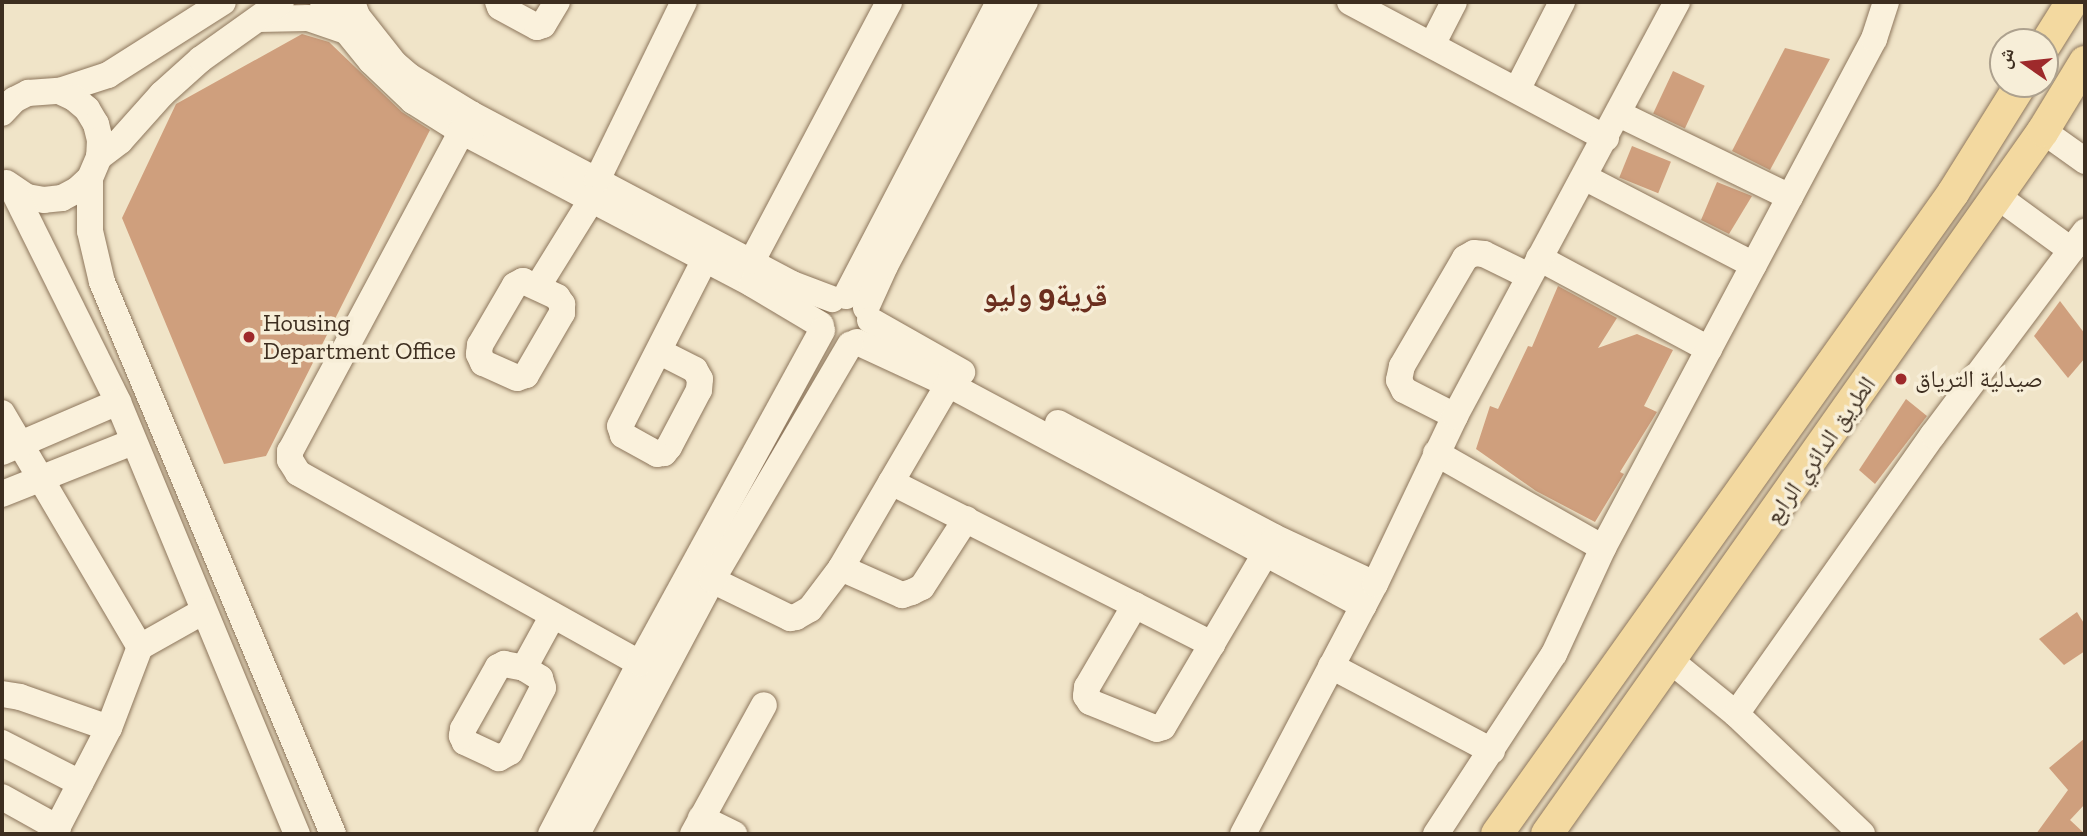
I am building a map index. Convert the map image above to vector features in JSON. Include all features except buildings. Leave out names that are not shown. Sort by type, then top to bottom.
[{"type":"main road","points":[[2056,28],[2073,2]]},
{"type":"main road","name":"الطريق الدائري الرابع","points":[[1548,834],[2043,131],[2085,62]]},
{"type":"main road","name":"الطريق الدائري الرابع","points":[[1497,834],[1953,193],[2012,98]]},
{"type":"street","points":[[2,86],[28,93],[59,91],[108,75],[223,2]]},
{"type":"street","points":[[7,183],[27,197],[44,200],[62,198],[77,190],[94,167],[162,94],[201,59],[281,2]]},
{"type":"street","points":[[323,2],[352,12],[401,69],[466,123],[595,190],[752,261],[953,377],[1269,546],[1369,595]]},
{"type":"street","points":[[498,2],[500,7],[537,27],[543,25],[557,2]]},
{"type":"street","points":[[752,261],[889,2]]},
{"type":"street","points":[[595,190],[705,260],[821,328],[831,341],[854,318],[999,2]]},
{"type":"street","points":[[551,834],[651,669],[712,580],[885,266],[1025,2]]},
{"type":"street","points":[[1350,2],[1606,138]]},
{"type":"street","points":[[1432,44],[1454,2]]},
{"type":"street","points":[[1517,90],[1562,2]]},
{"type":"street","points":[[1243,834],[1369,595],[1455,416],[1677,2]]},
{"type":"street","points":[[1436,834],[1554,654],[1603,548],[1874,39],[1886,2]]},
{"type":"street","points":[[538,286],[595,190],[676,4]]},
{"type":"street","points":[[258,19],[308,18],[352,12]]},
{"type":"street","points":[[59,91],[75,98],[87,109],[96,124],[100,140],[94,167],[90,231],[102,282],[332,834]]},
{"type":"street","points":[[2,113],[14,100],[28,93]]},
{"type":"street","points":[[1619,114],[1790,197]]},
{"type":"street","points":[[466,123],[297,439],[290,460],[298,473],[651,669]]},
{"type":"street","points":[[2043,131],[2085,161]]},
{"type":"street","points":[[1584,177],[1754,265]]},
{"type":"street","points":[[7,183],[118,402],[297,834]]},
{"type":"street","points":[[1736,715],[1933,435],[2078,241],[1997,196]]},
{"type":"street","points":[[1455,416],[1404,390],[1399,380],[1402,366],[1465,258],[1474,253],[1534,267],[1709,349]]},
{"type":"street","points":[[660,352],[705,260]]},
{"type":"street","points":[[578,834],[651,669],[821,328],[821,315],[854,318]]},
{"type":"street","points":[[712,580],[790,618],[810,609],[841,568],[953,377]]},
{"type":"street","points":[[11,448],[118,402]]},
{"type":"street","points":[[2,413],[11,448],[40,478],[140,647]]},
{"type":"street","points":[[2,494],[134,442]]},
{"type":"street","points":[[1436,453],[1603,548]]},
{"type":"street","points":[[891,482],[1212,644]]},
{"type":"street","points":[[841,568],[902,596],[922,587],[966,519]]},
{"type":"street","points":[[1135,605],[1087,687],[1086,696],[1090,702],[1157,729],[1163,727],[1269,546]]},
{"type":"street","points":[[2,797],[56,831],[109,728],[140,647],[204,611]]},
{"type":"street","points":[[524,668],[553,615]]},
{"type":"street","points":[[1671,661],[1736,715],[1862,834]]},
{"type":"street","points":[[1331,666],[1492,751]]},
{"type":"street","points":[[2,694],[20,697],[109,728]]},
{"type":"street","points":[[734,834],[697,826],[764,705]]},
{"type":"street","points":[[2,743],[80,783]]},
{"type":"place","name":"Housing Department Office","points":[[249,337]]},
{"type":"place","name":"صيدلية الترياق","points":[[1901,379]]},
{"type":"district","name":"قرية9 وليو","points":[[1045,295]]}]
